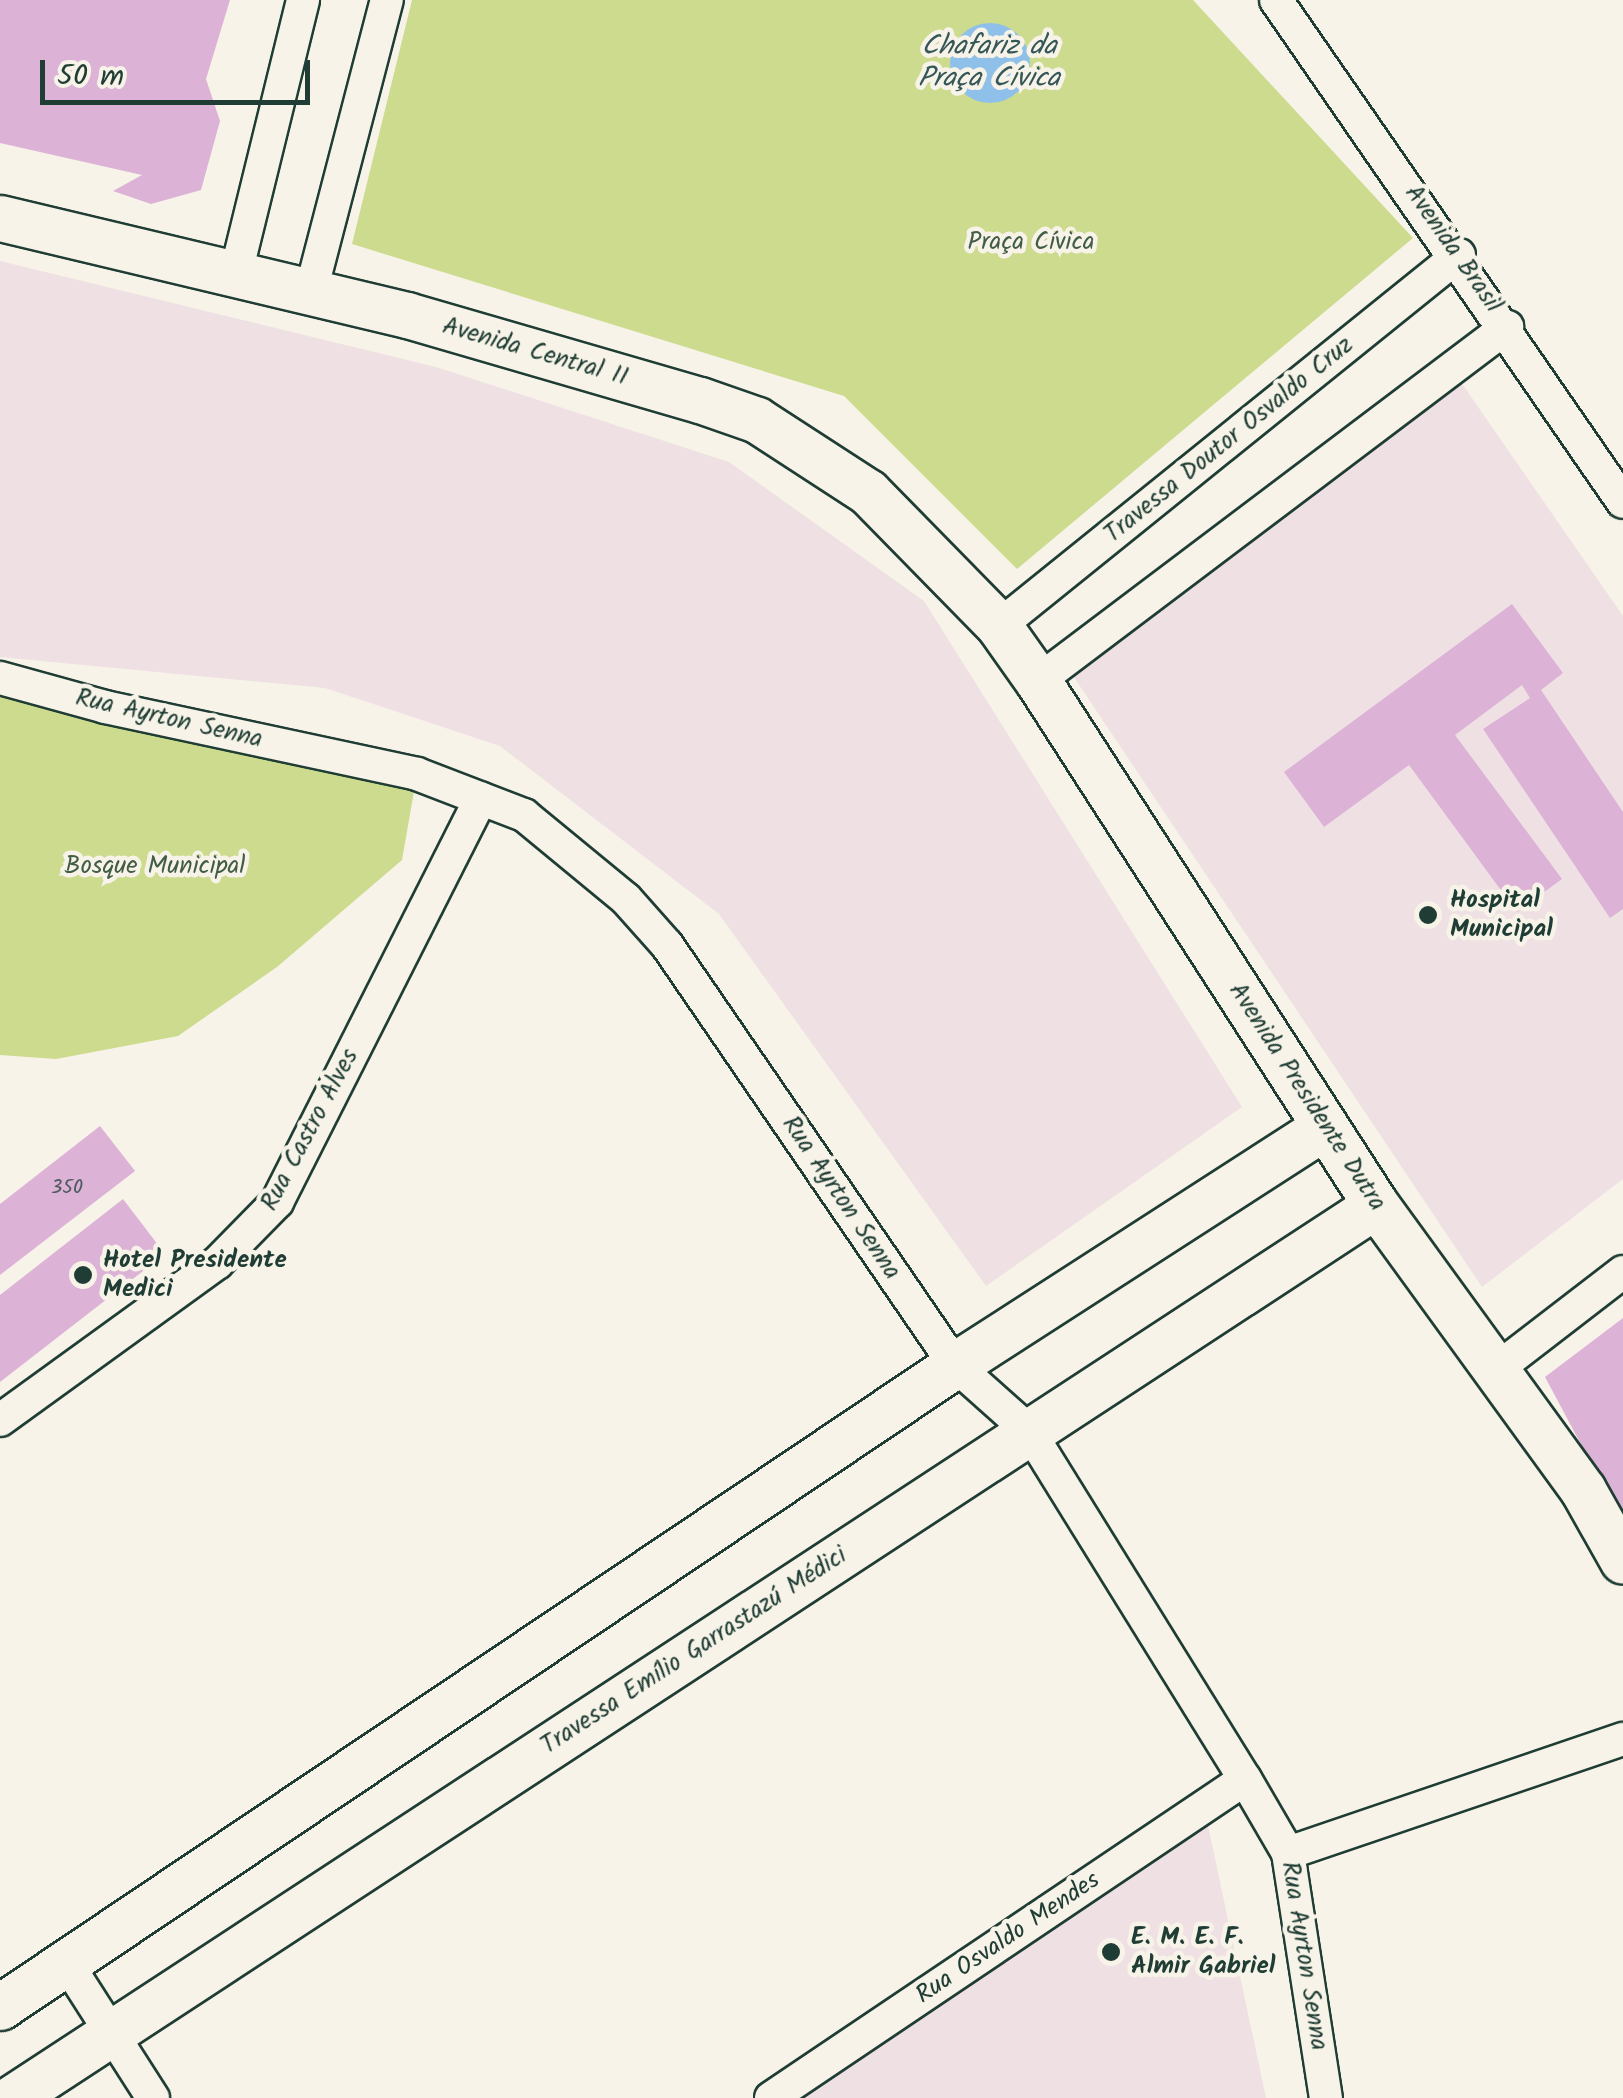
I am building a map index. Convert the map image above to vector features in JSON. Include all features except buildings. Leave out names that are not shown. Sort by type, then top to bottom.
[{"type":"street","points":[[236,273],[303,0]]},
{"type":"street","points":[[311,290],[388,0]]},
{"type":"street","name":"Avenida Brasil","points":[[1276,0],[1459,256],[1623,502]]},
{"type":"street","name":"Avenida Central II","points":[[0,218],[311,290],[756,420],[868,492],[1000,626]]},
{"type":"street","name":"Travessa Doutor Osvaldo Cruz","points":[[1000,626],[1459,256]]},
{"type":"street","points":[[1038,680],[1507,328]]},
{"type":"street","name":"Avenida Presidente Dutra","points":[[1000,626],[1376,1205],[1493,1372],[1583,1490],[1623,1561]]},
{"type":"street","name":"Rua Ayrton Senna","points":[[0,678],[416,774],[524,815],[587,861],[667,945],[955,1365],[1028,1431],[1288,1852],[1326,2098]]},
{"type":"street","name":"Rua Castro Alves","points":[[0,1420],[204,1274],[277,1202],[481,799]]},
{"type":"street","points":[[0,2007],[68,1965],[955,1365],[1326,1127]]},
{"type":"street","name":"Travessa Emílio Garrastazú Médici","points":[[12,2098],[1376,1205]]},
{"type":"street","points":[[1493,1372],[1623,1272]]},
{"type":"street","points":[[1288,1852],[1623,1739]]},
{"type":"street","name":"Rua Osvaldo Mendes","points":[[771,2098],[1245,1779]]},
{"type":"street","points":[[68,1965],[154,2098]]},
{"type":"shaded area","points":[[0,261],[436,367],[729,462],[924,601],[1242,1107],[986,1286],[719,914],[500,746],[325,688],[0,657]]},
{"type":"shaded area","name":"Hospital Municipal","points":[[1458,378],[1623,616],[1623,1179],[1482,1287],[1057,652]]},
{"type":"shaded area","name":"E. M. E. F. Almir Gabriel","points":[[1204,1807],[1266,2098],[771,2098]]},
{"type":"green space","name":"Praça Cívica","points":[[412,0],[1193,0],[1413,238],[1017,569],[844,396],[352,244]]},
{"type":"green space","name":"Bosque Municipal","points":[[0,671],[417,774],[402,860],[277,967],[178,1036],[56,1059],[0,1055]]},
{"type":"water","name":"Chafariz da Praça Cívica","points":[[990,23],[1005,26],[1018,35],[1027,48],[1027,78],[1018,91],[1005,100],[990,103],[975,100],[962,91],[953,78],[950,63],[953,48],[962,35],[975,26]]},
{"type":"place","name":"Hospital Municipal","points":[[1428,915]]},
{"type":"place","name":"Hotel Presidente Medici","points":[[83,1275]]},
{"type":"place","name":"E. M. E. F. Almir Gabriel","points":[[1111,1952]]}]
